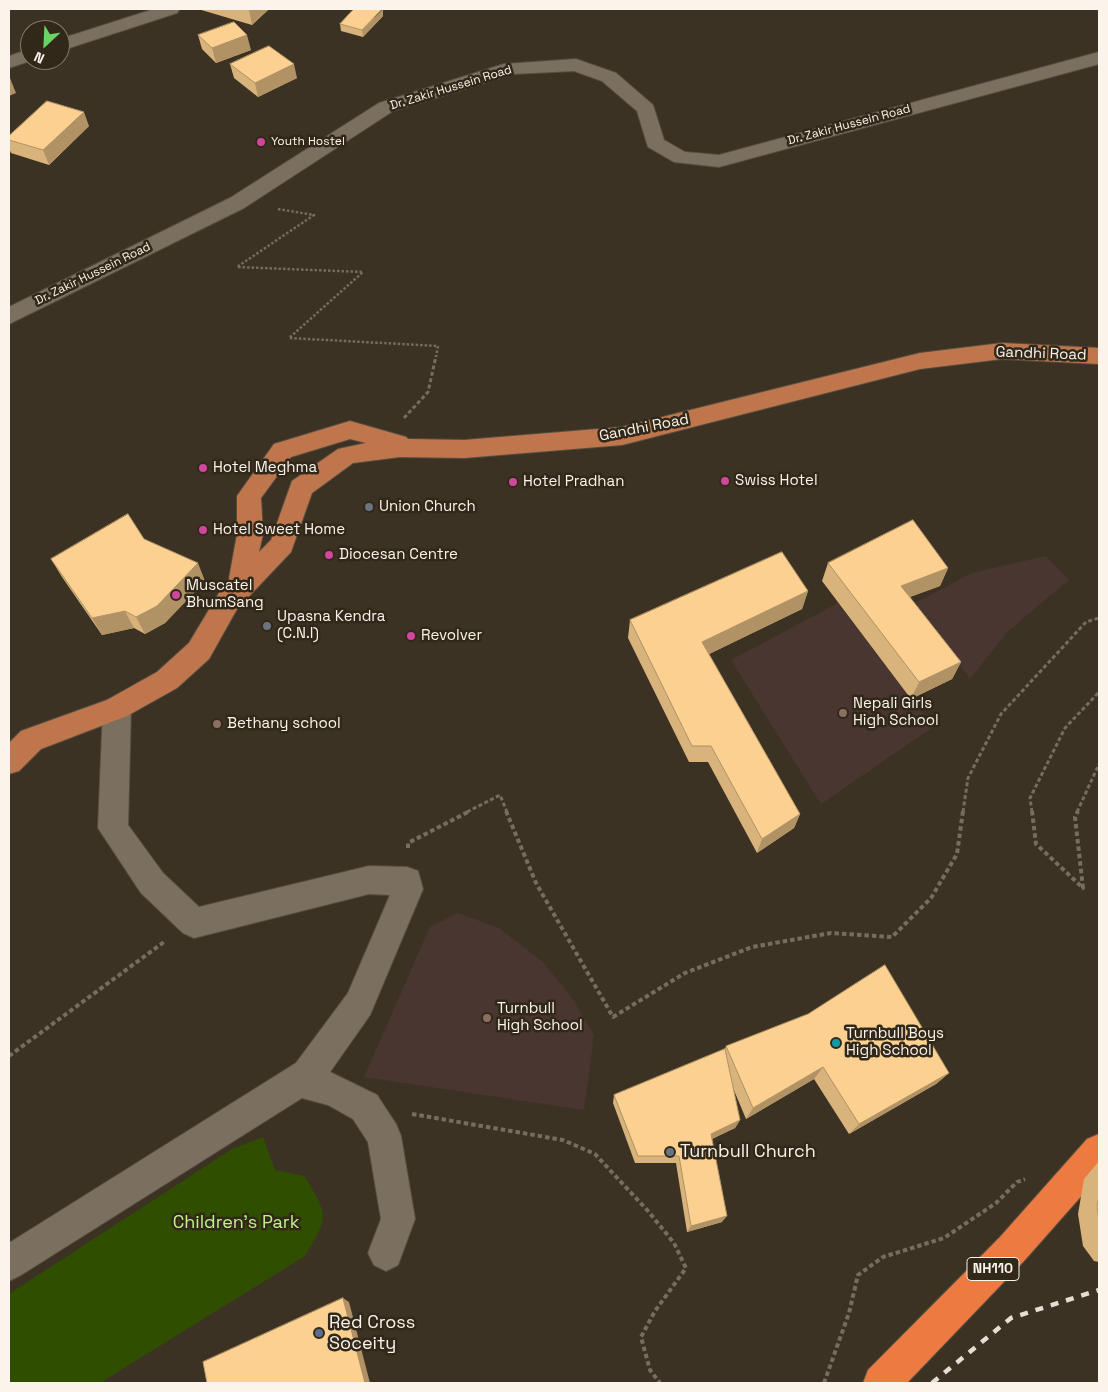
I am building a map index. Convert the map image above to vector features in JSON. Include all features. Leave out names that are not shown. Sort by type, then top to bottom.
[{"type":"highway","name":"NH110","points":[[881,1383],[1012,1249],[1099,1151]]},
{"type":"main road","name":"Gandhi Road","points":[[234,594],[282,545],[301,488],[346,455],[400,448],[464,449],[622,436],[920,361],[1002,351],[1055,356],[1099,356]]},
{"type":"main road","points":[[9,762],[31,740],[117,708],[167,680],[199,651],[234,594],[250,534],[249,496],[283,450],[350,430],[417,448]]},
{"type":"street","points":[[70,42],[171,9]]},
{"type":"street","name":"Dr. Zakir Hussein Road","points":[[9,316],[237,203],[386,107],[511,68],[576,65],[610,77],[646,109],[655,143],[682,158],[719,161],[1099,58]]},
{"type":"street","points":[[9,1263],[308,1075],[359,1004],[408,889],[407,881],[369,880],[194,923],[152,883],[113,828],[117,708]]},
{"type":"street","points":[[300,1081],[334,1090],[364,1107],[384,1136],[398,1219],[386,1253]]},
{"type":"path","points":[[237,203],[314,216],[237,267],[362,272],[289,338],[438,346],[428,392],[384,439]]},
{"type":"path","points":[[408,889],[408,844],[500,795],[536,882],[613,1016],[684,973],[752,947],[831,933],[892,937],[931,898],[957,854],[968,778],[1001,714],[1086,622],[1099,618]]},
{"type":"path","points":[[1099,692],[1065,728],[1030,798],[1036,844],[1083,888],[1075,817],[1099,764]]},
{"type":"path","points":[[9,1056],[130,965],[194,923]]},
{"type":"path","points":[[364,1107],[563,1140],[596,1154],[648,1211],[674,1244],[686,1268],[655,1311],[642,1338],[650,1370],[660,1383]]},
{"type":"path","points":[[824,1383],[849,1313],[858,1275],[883,1257],[944,1238],[996,1203],[1017,1182],[1034,1177]]},
{"type":"shaded area","name":"Nepali Girls High School","points":[[1046,556],[1069,580],[1007,632],[970,679],[915,603],[972,573]]},
{"type":"shaded area","name":"Nepali Girls High School","points":[[838,603],[933,727],[821,804],[731,660]]},
{"type":"shaded area","name":"Turnbull High School","points":[[458,913],[499,928],[543,962],[574,1001],[594,1035],[584,1110],[364,1077],[430,927]]},
{"type":"green space","name":"Children's Park","points":[[263,1137],[275,1170],[304,1176],[322,1208],[322,1224],[305,1256],[100,1383],[9,1383],[9,1294],[232,1149]]},
{"type":"building","points":[[354,9],[382,9],[362,30],[340,24]]},
{"type":"building","points":[[234,22],[247,35],[212,48],[198,35]]},
{"type":"building","points":[[269,46],[294,64],[255,83],[230,64]]},
{"type":"building","points":[[47,101],[84,112],[43,150],[9,140],[9,136]]},
{"type":"building","points":[[128,514],[144,539],[198,563],[157,606],[136,617],[125,611],[92,618],[51,559]]},
{"type":"building","name":"Nepali Girls High School","points":[[913,520],[948,568],[901,586],[961,662],[919,682],[828,563]]},
{"type":"building","points":[[782,552],[808,591],[702,642],[800,814],[762,839],[711,746],[692,746],[630,620]]},
{"type":"building","name":"Turnbull Boys High School","points":[[885,965],[949,1073],[859,1124],[823,1067],[753,1108],[726,1046],[808,1014]]},
{"type":"building","name":"Turnbull Church","points":[[725,1049],[740,1120],[711,1134],[727,1216],[691,1226],[679,1156],[638,1156],[614,1095]]},
{"type":"building","points":[[1099,1196],[1099,1219],[1097,1207]]},
{"type":"building","name":"Red Cross Soceity","points":[[343,1298],[365,1383],[207,1383],[203,1362]]},
{"type":"railway","points":[[932,1383],[1011,1318],[1099,1290]]},
{"type":"place","name":"Youth Hostel","points":[[261,142]]},
{"type":"place","name":"Hotel Meghma","points":[[203,468]]},
{"type":"place","name":"Swiss Hotel","points":[[725,481]]},
{"type":"place","name":"Hotel Pradhan","points":[[513,482]]},
{"type":"place","name":"Union Church","points":[[369,507]]},
{"type":"place","name":"Hotel Sweet Home","points":[[203,530]]},
{"type":"place","name":"Diocesan Centre","points":[[329,555]]},
{"type":"place","name":"Muscatel BhumSang","points":[[176,595]]},
{"type":"place","name":"Upasna Kendra (C.N.I)","points":[[267,626]]},
{"type":"place","name":"Revolver","points":[[411,636]]},
{"type":"place","name":"Nepali Girls High School","points":[[843,713]]},
{"type":"place","name":"Bethany school","points":[[217,724]]},
{"type":"place","name":"Turnbull High School","points":[[487,1018]]},
{"type":"place","name":"Turnbull Boys High School","points":[[836,1043]]},
{"type":"place","name":"Turnbull Church","points":[[670,1152]]},
{"type":"place","name":"Red Cross Soceity","points":[[319,1333]]}]
